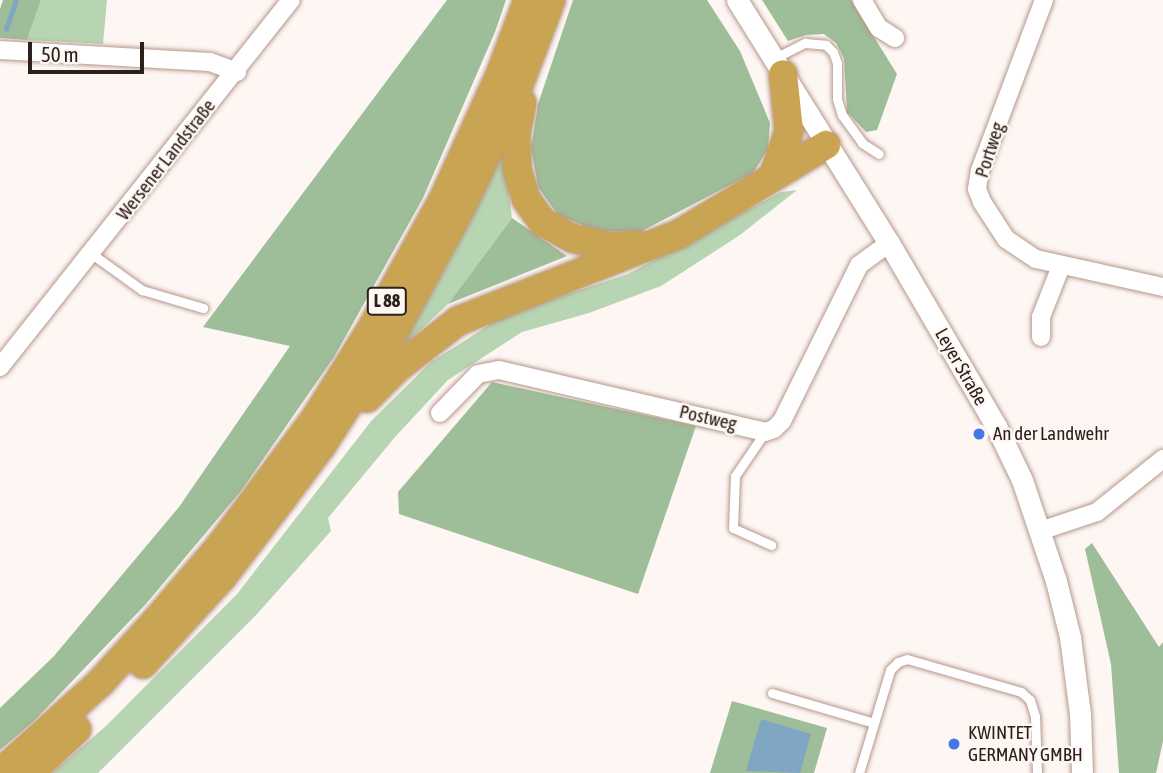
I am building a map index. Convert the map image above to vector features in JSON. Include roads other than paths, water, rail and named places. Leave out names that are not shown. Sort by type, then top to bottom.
[{"type":"highway","name":"L 88","points":[[0,773],[100,684],[157,620],[221,545],[315,419],[373,328],[443,200],[500,75],[528,0]]},
{"type":"highway","name":"L 88","points":[[30,773],[111,698],[223,576],[322,445],[389,341],[461,208],[535,46],[551,0]]},
{"type":"highway","points":[[535,46],[516,134],[517,169],[526,199],[543,222],[572,238],[609,246],[652,245]]},
{"type":"highway","points":[[773,177],[789,131],[778,66]]},
{"type":"highway","points":[[322,445],[397,368],[458,321],[519,294],[620,260],[679,234],[826,145]]},
{"type":"street","name":"Wersener Landstraße","points":[[0,367],[237,72],[291,0]]},
{"type":"street","name":"Leyer Straße","points":[[737,0],[889,243],[997,428],[1022,481],[1041,531],[1070,636],[1080,714],[1082,773]]},
{"type":"street","points":[[862,0],[879,28],[895,38]]},
{"type":"street","name":"Portweg","points":[[1044,0],[980,170],[977,189],[982,202],[1006,239],[1036,259],[1163,286]]},
{"type":"street","points":[[0,50],[210,62],[237,72]]},
{"type":"street","points":[[765,432],[774,429],[782,421],[859,265],[889,243]]},
{"type":"street","points":[[1041,337],[1041,317],[1060,266]]},
{"type":"street","name":"Postweg","points":[[440,413],[478,374],[499,370],[765,432]]},
{"type":"street","points":[[1041,531],[1097,512],[1163,459]]},
{"type":"lane","points":[[778,66],[806,43],[826,44],[837,63],[837,99],[842,115],[862,144],[879,154]]},
{"type":"lane","points":[[92,254],[142,290],[203,308]]},
{"type":"lane","points":[[765,432],[735,476],[733,528],[771,545]]},
{"type":"lane","points":[[859,773],[890,670],[898,662],[907,659],[1008,687],[1030,699],[1035,716],[1037,773]]},
{"type":"lane","points":[[772,693],[874,723]]},
{"type":"water","points":[[761,719],[811,734],[800,773],[746,771]]},
{"type":"waterway","points":[[6,29],[16,0]]},
{"type":"place","name":"An der Landwehr","points":[[979,434]]},
{"type":"place","name":"KWINTET GERMANY GMBH","points":[[954,744]]}]
